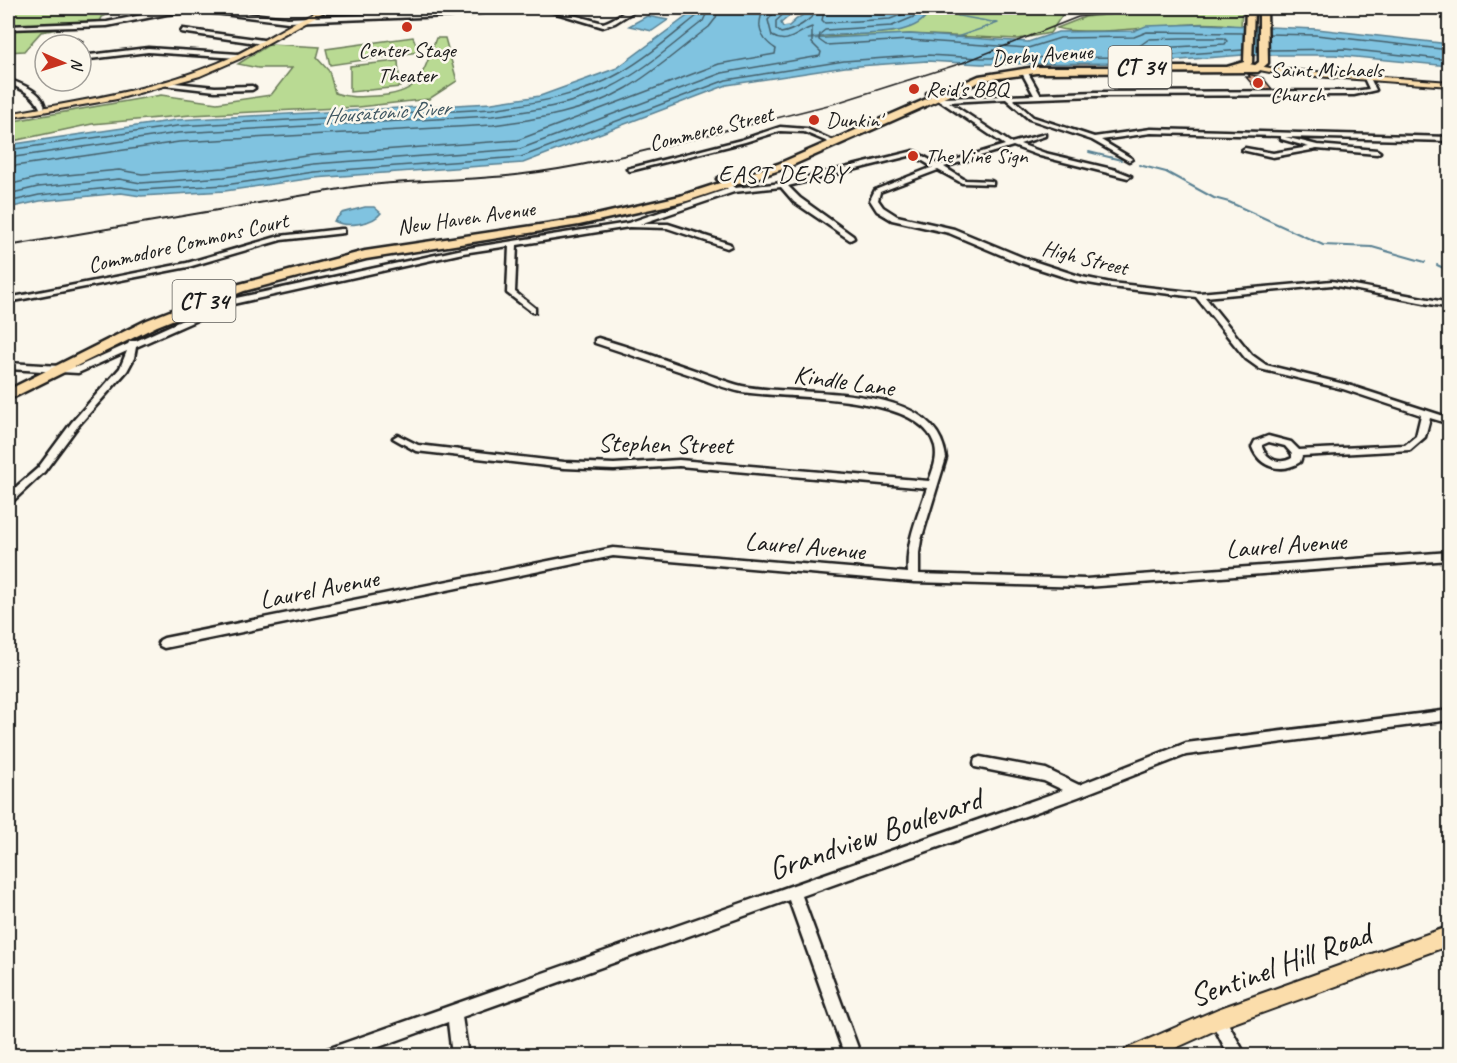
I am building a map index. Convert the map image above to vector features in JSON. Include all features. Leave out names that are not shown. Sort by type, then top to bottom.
[{"type":"highway","points":[[1248,60],[1250,8]]},
{"type":"highway","points":[[1260,68],[1265,56],[1263,8]]},
{"type":"highway","points":[[1265,23],[1273,12]]},
{"type":"highway","name":"Derby Avenue","points":[[1162,69],[1213,67],[1248,60]]},
{"type":"highway","name":"Derby Avenue","points":[[936,97],[982,78],[1024,71],[1068,68]]},
{"type":"highway","name":"Derby Avenue","points":[[936,97],[976,75],[1005,69],[1162,69],[1248,72],[1260,68]]},
{"type":"highway","name":"New Haven Avenue","points":[[8,383],[117,327],[224,284],[311,258],[606,217],[727,185],[782,166],[831,141],[936,97]]},
{"type":"highway","name":"New Haven Avenue","points":[[8,396],[152,323],[240,288],[337,261],[415,243]]},
{"type":"main road","points":[[8,116],[165,84],[238,56],[303,19],[312,10],[328,8]]},
{"type":"main road","name":"Derby Avenue","points":[[1248,60],[1260,68],[1449,84]]},
{"type":"main road","name":"Sentinel Hill Road","points":[[1133,1056],[1218,1019],[1449,935]]},
{"type":"street","points":[[8,28],[107,24],[200,8],[271,19],[303,19],[447,14],[526,8]]},
{"type":"street","points":[[543,8],[593,24],[613,22],[636,8]]},
{"type":"street","points":[[183,31],[263,42]]},
{"type":"street","points":[[93,57],[148,50],[238,56]]},
{"type":"street","points":[[1024,71],[1037,95]]},
{"type":"street","points":[[936,97],[1348,93],[1373,90],[1367,78]]},
{"type":"street","points":[[8,81],[41,99],[43,109]]},
{"type":"street","points":[[165,84],[252,88]]},
{"type":"street","points":[[1006,96],[1031,118],[1094,139],[1129,159]]},
{"type":"street","points":[[936,97],[1012,145],[1050,159],[1100,167],[1128,176]]},
{"type":"street","name":"Commerce Street","points":[[630,169],[743,141],[780,129],[801,129],[831,141]]},
{"type":"street","points":[[1094,139],[1151,130],[1449,139]]},
{"type":"street","points":[[1271,134],[1317,147],[1377,152]]},
{"type":"street","name":"High Street","points":[[1043,135],[938,167],[880,189],[874,195],[876,204],[895,218],[951,231],[1021,260],[1073,277],[1112,285],[1199,295],[1332,283],[1449,306]]},
{"type":"street","points":[[1245,150],[1273,155],[1317,147]]},
{"type":"street","points":[[8,366],[78,370],[202,312],[255,295],[463,251],[629,225],[727,185],[783,185],[911,153],[920,154],[964,182],[991,183]]},
{"type":"street","points":[[783,185],[797,200],[850,238]]},
{"type":"street","points":[[629,225],[638,228],[668,226],[727,246]]},
{"type":"street","name":"Commodore Commons Court","points":[[8,300],[188,265],[280,238],[341,231]]},
{"type":"street","points":[[513,244],[511,294],[532,310]]},
{"type":"street","points":[[1199,295],[1249,357],[1263,367],[1345,387],[1449,421]]},
{"type":"street","name":"Kindle Lane","points":[[598,341],[741,389],[872,401],[905,411],[925,426],[938,443],[941,458],[915,534],[914,578]]},
{"type":"street","points":[[8,498],[41,470],[75,424],[124,369],[130,358],[133,344]]},
{"type":"street","points":[[1297,453],[1407,448],[1420,437],[1426,413]]},
{"type":"street","name":"Stephen Street","points":[[398,438],[416,448],[564,465],[614,466],[679,463],[933,485]]},
{"type":"street","name":"Laurel Avenue","points":[[164,643],[614,552],[914,578],[1086,583],[1449,556]]},
{"type":"street","name":"Grandview Boulevard","points":[[330,1056],[1078,791],[1186,750],[1449,715]]},
{"type":"street","points":[[980,763],[1046,775],[1078,791]]},
{"type":"street","points":[[793,891],[853,1056]]},
{"type":"street","points":[[454,1013],[460,1056]]},
{"type":"street","points":[[1218,1019],[1238,1056]]},
{"type":"green space","points":[[8,8],[115,8],[114,12],[102,17],[100,22],[33,33],[33,41],[24,51],[8,52]]},
{"type":"green space","points":[[920,8],[1067,8],[1050,33],[1018,39],[909,34],[840,39],[800,39],[901,30],[925,14]]},
{"type":"green space","points":[[1175,8],[1242,8],[1241,27],[1223,24],[1186,24],[1111,31],[1075,31],[1057,28],[1085,17]]},
{"type":"green space","points":[[413,37],[419,52],[330,65],[326,49]]},
{"type":"green space","points":[[436,38],[445,38],[457,81],[429,99],[359,107],[191,115],[92,124],[8,142],[8,122],[161,95],[217,103],[271,95],[292,68],[258,68],[238,64],[270,44],[320,47],[317,58],[329,71],[335,93],[355,97],[391,94],[411,87],[418,80]]},
{"type":"green space","points":[[398,61],[400,87],[350,92],[350,66]]},
{"type":"water","name":"Housatonic River","points":[[698,8],[799,8],[781,23],[783,27],[789,26],[804,14],[821,8],[920,8],[926,16],[917,24],[888,33],[820,36],[808,39],[909,34],[1028,42],[1058,32],[1134,31],[1146,26],[1202,24],[1317,29],[1449,44],[1449,66],[1335,55],[1243,55],[1144,63],[981,64],[927,61],[845,67],[727,85],[523,163],[314,178],[225,191],[141,196],[121,193],[40,201],[8,208],[8,145],[177,120],[492,103],[540,96],[617,68]]},
{"type":"water","points":[[647,16],[668,20],[652,31],[629,26]]},
{"type":"water","points":[[374,207],[381,213],[372,220],[359,224],[334,221],[342,213]]},
{"type":"building","name":"Saint Michaels Church","points":[[1248,74],[1263,78],[1272,89],[1256,89],[1246,77],[1250,77]]},
{"type":"waterway","points":[[939,8],[959,16],[998,23],[954,38]]},
{"type":"waterway","points":[[1089,152],[1121,160]]},
{"type":"waterway","points":[[1139,165],[1166,172],[1214,198],[1229,202],[1323,245],[1372,247],[1425,262]]},
{"type":"waterway","points":[[1437,265],[1450,271]]},
{"type":"railway","points":[[733,129],[836,103],[962,63],[1078,17],[1137,8]]},
{"type":"railway","points":[[8,246],[352,187],[495,177],[572,167],[739,127]]},
{"type":"place","name":"Center Stage Theater","points":[[407,27]]},
{"type":"place","name":"Saint Michaels Church","points":[[1258,83]]},
{"type":"place","name":"Reid's BBQ","points":[[914,89]]},
{"type":"place","name":"Dunkin'","points":[[814,120]]},
{"type":"place","name":"The Vine Sign","points":[[913,156]]},
{"type":"district","name":"EAST DERBY","points":[[783,174]]}]
